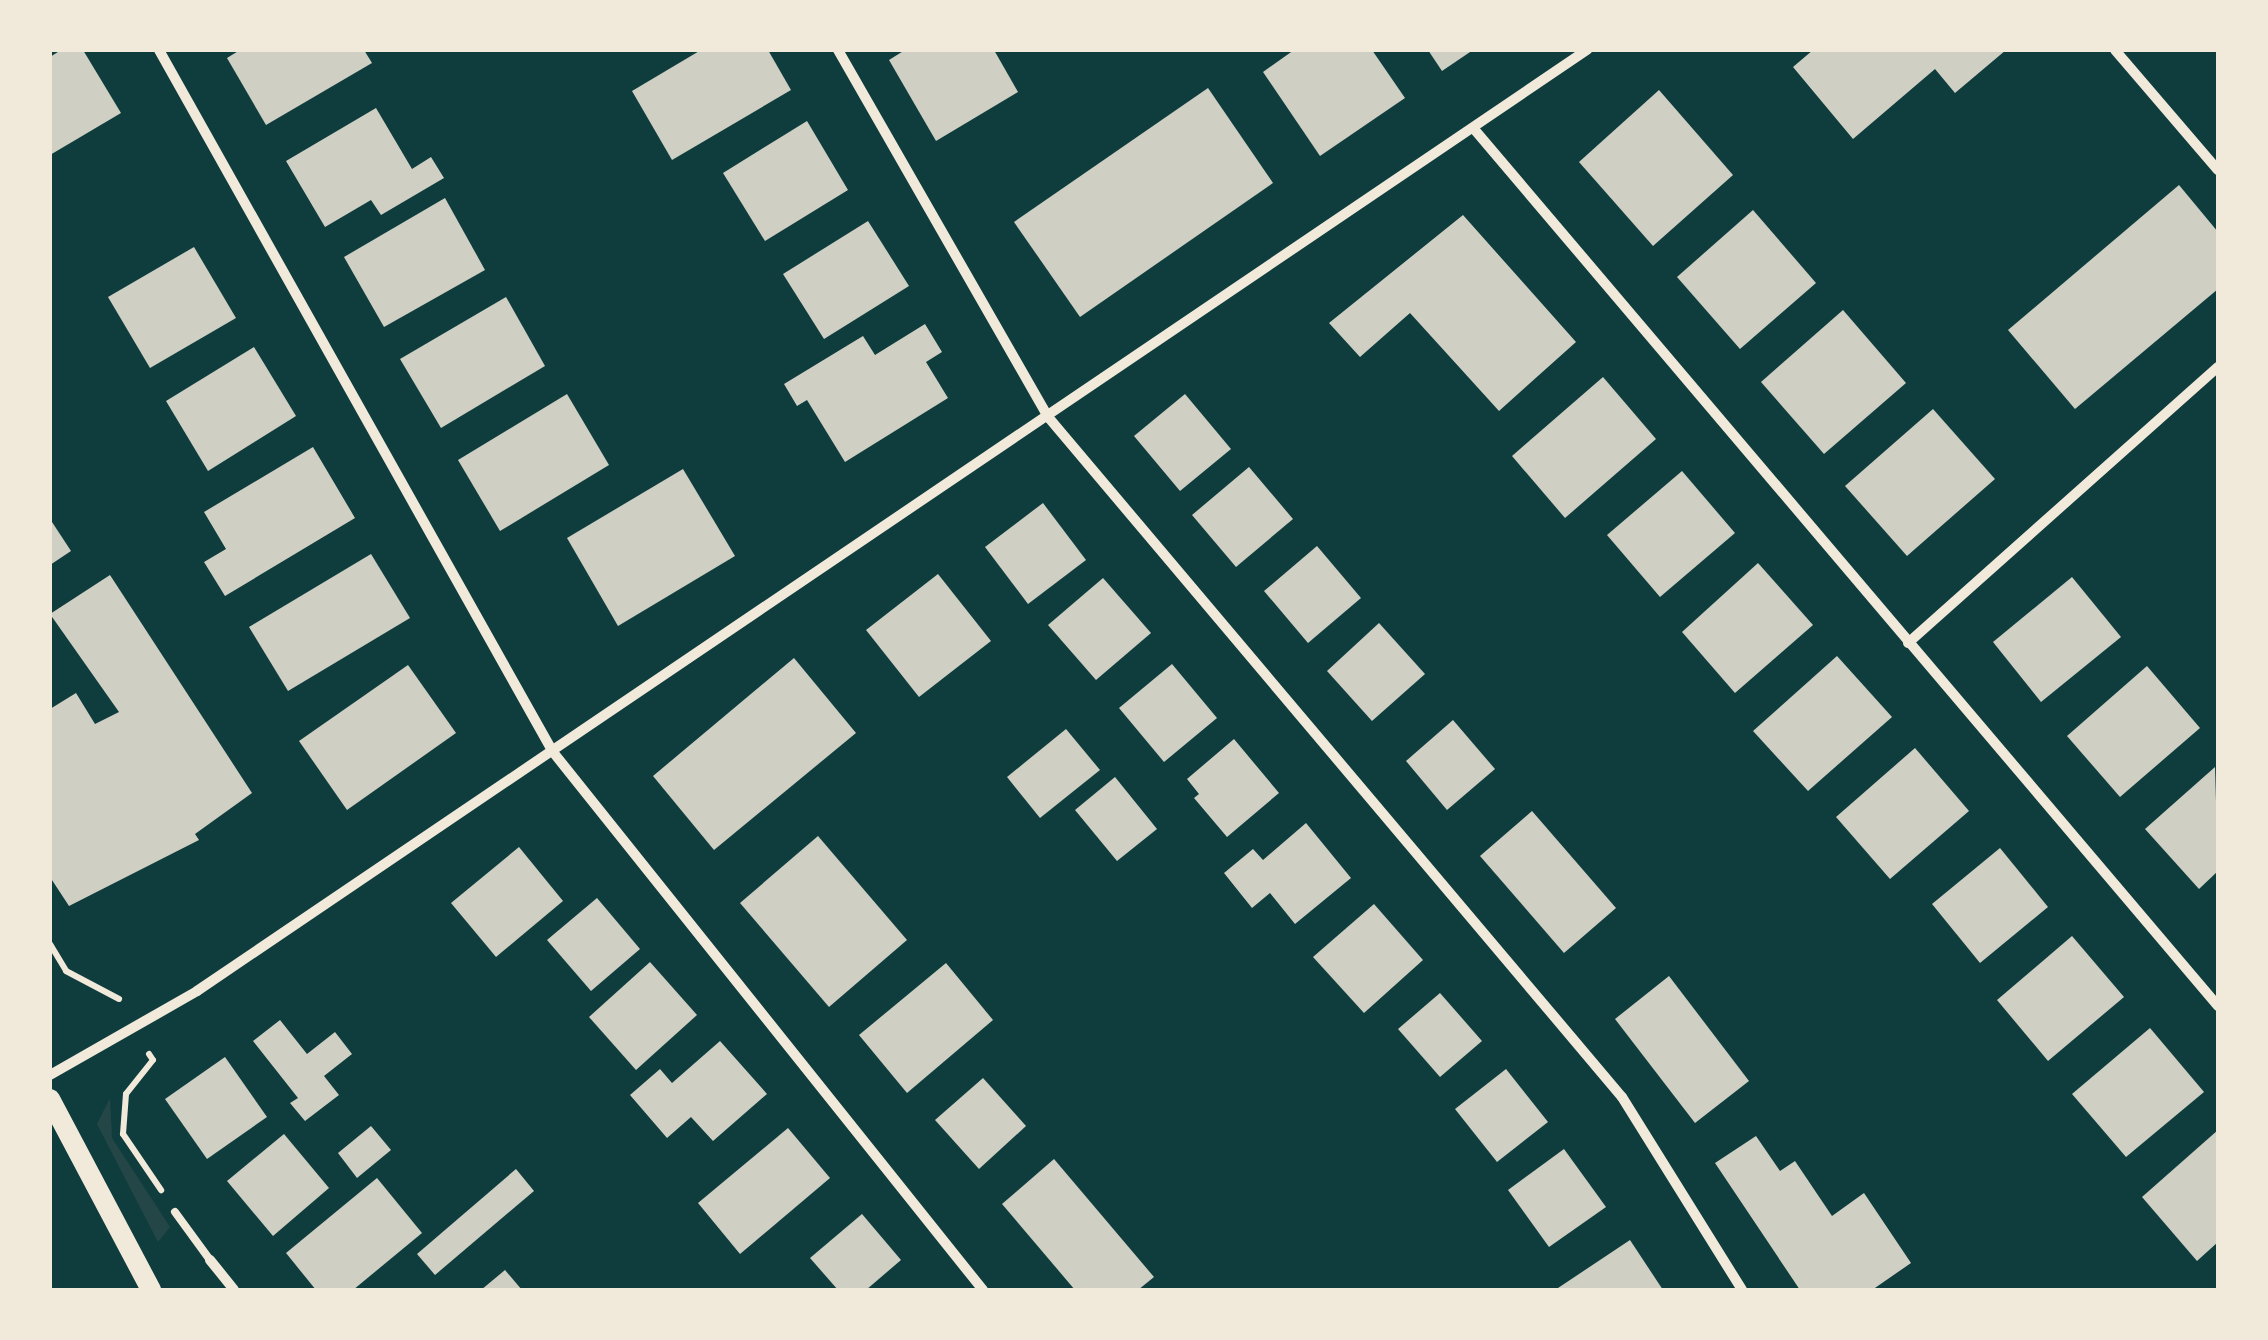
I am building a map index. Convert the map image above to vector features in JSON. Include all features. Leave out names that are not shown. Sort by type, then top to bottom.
[{"type":"main road","points":[[50,1098],[151,1290]]},
{"type":"street","points":[[159,50],[553,752],[982,1290]]},
{"type":"street","points":[[838,50],[1049,418],[1622,1097],[1742,1290]]},
{"type":"street","points":[[50,1075],[137,1028],[553,752],[1587,50]]},
{"type":"street","points":[[2115,50],[2218,170]]},
{"type":"street","points":[[1474,129],[2218,1006]]},
{"type":"street","points":[[1908,643],[2218,368]]},
{"type":"street","points":[[210,1260],[234,1290]]},
{"type":"lane","points":[[176,1212],[210,1260]]},
{"type":"path","points":[[50,944],[66,972],[118,998],[153,1060],[126,1094],[123,1134],[176,1212]]},
{"type":"shaded area","points":[[110,1098],[112,1138],[170,1227],[158,1242],[97,1124]]},
{"type":"building","points":[[61,50],[83,50],[121,113],[50,155],[50,57]]},
{"type":"building","points":[[240,50],[364,50],[372,63],[266,125],[227,58]]},
{"type":"building","points":[[701,50],[768,50],[791,90],[672,160],[632,91]]},
{"type":"building","points":[[905,50],[994,50],[1018,92],[936,141],[889,60]]},
{"type":"building","points":[[1294,50],[1372,50],[1405,98],[1320,156],[1263,72]]},
{"type":"building","points":[[1428,50],[1473,50],[1442,71]]},
{"type":"building","points":[[1813,50],[2006,50],[1955,93],[1935,69],[1853,139],[1793,67]]},
{"type":"building","points":[[1208,88],[1273,183],[1080,317],[1014,222]]},
{"type":"building","points":[[1659,90],[1733,175],[1653,246],[1579,162]]},
{"type":"building","points":[[376,108],[412,169],[431,157],[444,178],[381,215],[371,200],[325,227],[286,161]]},
{"type":"building","points":[[807,121],[848,190],[765,241],[723,173]]},
{"type":"building","points":[[2179,185],[2218,232],[2218,289],[2075,409],[2008,330]]},
{"type":"building","points":[[445,198],[485,270],[384,327],[344,257]]},
{"type":"building","points":[[1753,210],[1816,283],[1740,349],[1677,277]]},
{"type":"building","points":[[1463,215],[1576,342],[1499,411],[1410,313],[1360,357],[1329,323]]},
{"type":"building","points":[[868,221],[909,286],[824,339],[783,274]]},
{"type":"building","points":[[194,247],[236,318],[150,368],[108,297]]},
{"type":"building","points":[[506,297],[545,366],[441,428],[400,359]]},
{"type":"building","points":[[1843,310],[1906,383],[1824,454],[1761,382]]},
{"type":"building","points":[[925,324],[942,352],[926,362],[948,398],[845,462],[807,400],[797,406],[784,384],[863,336],[875,355]]},
{"type":"building","points":[[254,347],[296,416],[208,471],[166,401]]},
{"type":"building","points":[[1603,377],[1656,439],[1565,518],[1512,456]]},
{"type":"building","points":[[567,394],[609,465],[500,531],[458,460]]},
{"type":"building","points":[[1185,394],[1231,449],[1180,491],[1134,436]]},
{"type":"building","points":[[1933,409],[1995,479],[1907,556],[1845,486]]},
{"type":"building","points":[[313,447],[355,518],[225,596],[204,562],[226,549],[204,512]]},
{"type":"building","points":[[1249,467],[1293,519],[1236,567],[1192,515]]},
{"type":"building","points":[[683,469],[735,556],[618,626],[567,538]]},
{"type":"building","points":[[1682,471],[1735,533],[1660,597],[1607,535]]},
{"type":"building","points":[[1043,503],[1086,560],[1028,604],[985,547]]},
{"type":"building","points":[[50,519],[71,551],[50,565]]},
{"type":"building","points":[[1317,546],[1361,598],[1308,643],[1264,591]]},
{"type":"building","points":[[371,554],[410,618],[288,691],[249,627]]},
{"type":"building","points":[[1758,563],[1813,625],[1735,693],[1682,632]]},
{"type":"building","points":[[938,574],[991,641],[919,697],[866,630]]},
{"type":"building","points":[[110,575],[252,793],[195,834],[199,840],[69,906],[50,877],[50,709],[76,693],[95,724],[119,712],[50,614]]},
{"type":"building","points":[[2072,577],[2121,637],[2041,702],[1993,642]]},
{"type":"building","points":[[1103,578],[1151,633],[1096,680],[1048,625]]},
{"type":"building","points":[[1379,623],[1425,674],[1372,721],[1327,671]]},
{"type":"building","points":[[1837,656],[1892,717],[1808,791],[1753,731]]},
{"type":"building","points":[[794,658],[856,733],[714,850],[653,776]]},
{"type":"building","points":[[1172,664],[1217,718],[1164,762],[1119,708]]},
{"type":"building","points":[[408,665],[456,733],[347,810],[299,741]]},
{"type":"building","points":[[2147,666],[2200,728],[2120,797],[2067,736]]},
{"type":"building","points":[[1453,720],[1495,769],[1447,810],[1406,761]]},
{"type":"building","points":[[1066,729],[1100,770],[1040,818],[1007,777]]},
{"type":"building","points":[[1234,739],[1279,793],[1227,837],[1194,798],[1199,794],[1187,779]]},
{"type":"building","points":[[1915,748],[1969,811],[1890,879],[1836,817]]},
{"type":"building","points":[[2215,767],[2218,871],[2199,889],[2145,829]]},
{"type":"building","points":[[1115,777],[1157,829],[1117,861],[1075,810]]},
{"type":"building","points":[[1532,811],[1616,908],[1564,953],[1480,856]]},
{"type":"building","points":[[1306,823],[1351,878],[1295,924],[1270,893],[1252,908],[1224,873],[1253,849],[1263,860]]},
{"type":"building","points":[[818,836],[907,940],[829,1007],[740,903]]},
{"type":"building","points":[[519,847],[563,901],[496,957],[451,903]]},
{"type":"building","points":[[2000,848],[2048,907],[1980,963],[1932,904]]},
{"type":"building","points":[[597,898],[640,949],[591,991],[547,940]]},
{"type":"building","points":[[1374,904],[1423,960],[1364,1013],[1313,957]]},
{"type":"building","points":[[2072,936],[2124,997],[2048,1061],[1997,1000]]},
{"type":"building","points":[[650,962],[697,1015],[636,1070],[589,1017]]},
{"type":"building","points":[[946,963],[993,1020],[907,1093],[859,1035]]},
{"type":"building","points":[[1669,976],[1749,1081],[1695,1123],[1615,1019]]},
{"type":"building","points":[[1440,993],[1482,1041],[1440,1077],[1398,1029]]},
{"type":"building","points":[[280,1020],[307,1054],[335,1032],[352,1054],[324,1076],[339,1095],[305,1121],[290,1103],[298,1098],[253,1041]]},
{"type":"building","points":[[2150,1028],[2204,1092],[2126,1157],[2072,1094]]},
{"type":"building","points":[[720,1041],[767,1094],[713,1141],[691,1117],[667,1138],[630,1095],[660,1069],[672,1083]]},
{"type":"building","points":[[225,1057],[267,1117],[207,1159],[165,1099]]},
{"type":"building","points":[[1506,1069],[1548,1122],[1497,1162],[1455,1109]]},
{"type":"building","points":[[983,1078],[1026,1126],[979,1169],[935,1120]]},
{"type":"building","points":[[371,1126],[391,1150],[357,1178],[338,1153]]},
{"type":"building","points":[[788,1128],[830,1178],[740,1254],[698,1203]]},
{"type":"building","points":[[2218,1130],[2218,1242],[2197,1261],[2142,1197]]},
{"type":"building","points":[[284,1134],[329,1188],[273,1236],[227,1181]]},
{"type":"building","points":[[1756,1136],[1780,1171],[1795,1161],[1832,1216],[1864,1193],[1911,1263],[1872,1290],[1800,1290],[1715,1163]]},
{"type":"building","points":[[1564,1149],[1606,1207],[1549,1247],[1508,1190]]},
{"type":"building","points":[[1054,1159],[1154,1277],[1138,1290],[1075,1290],[1002,1204]]},
{"type":"building","points":[[516,1169],[534,1191],[435,1275],[417,1254]]},
{"type":"building","points":[[377,1178],[422,1233],[353,1290],[316,1290],[286,1253]]},
{"type":"building","points":[[862,1214],[901,1260],[866,1290],[838,1290],[810,1258]]},
{"type":"building","points":[[1630,1240],[1663,1290],[1555,1290]]},
{"type":"building","points":[[505,1270],[522,1290],[481,1290]]}]
